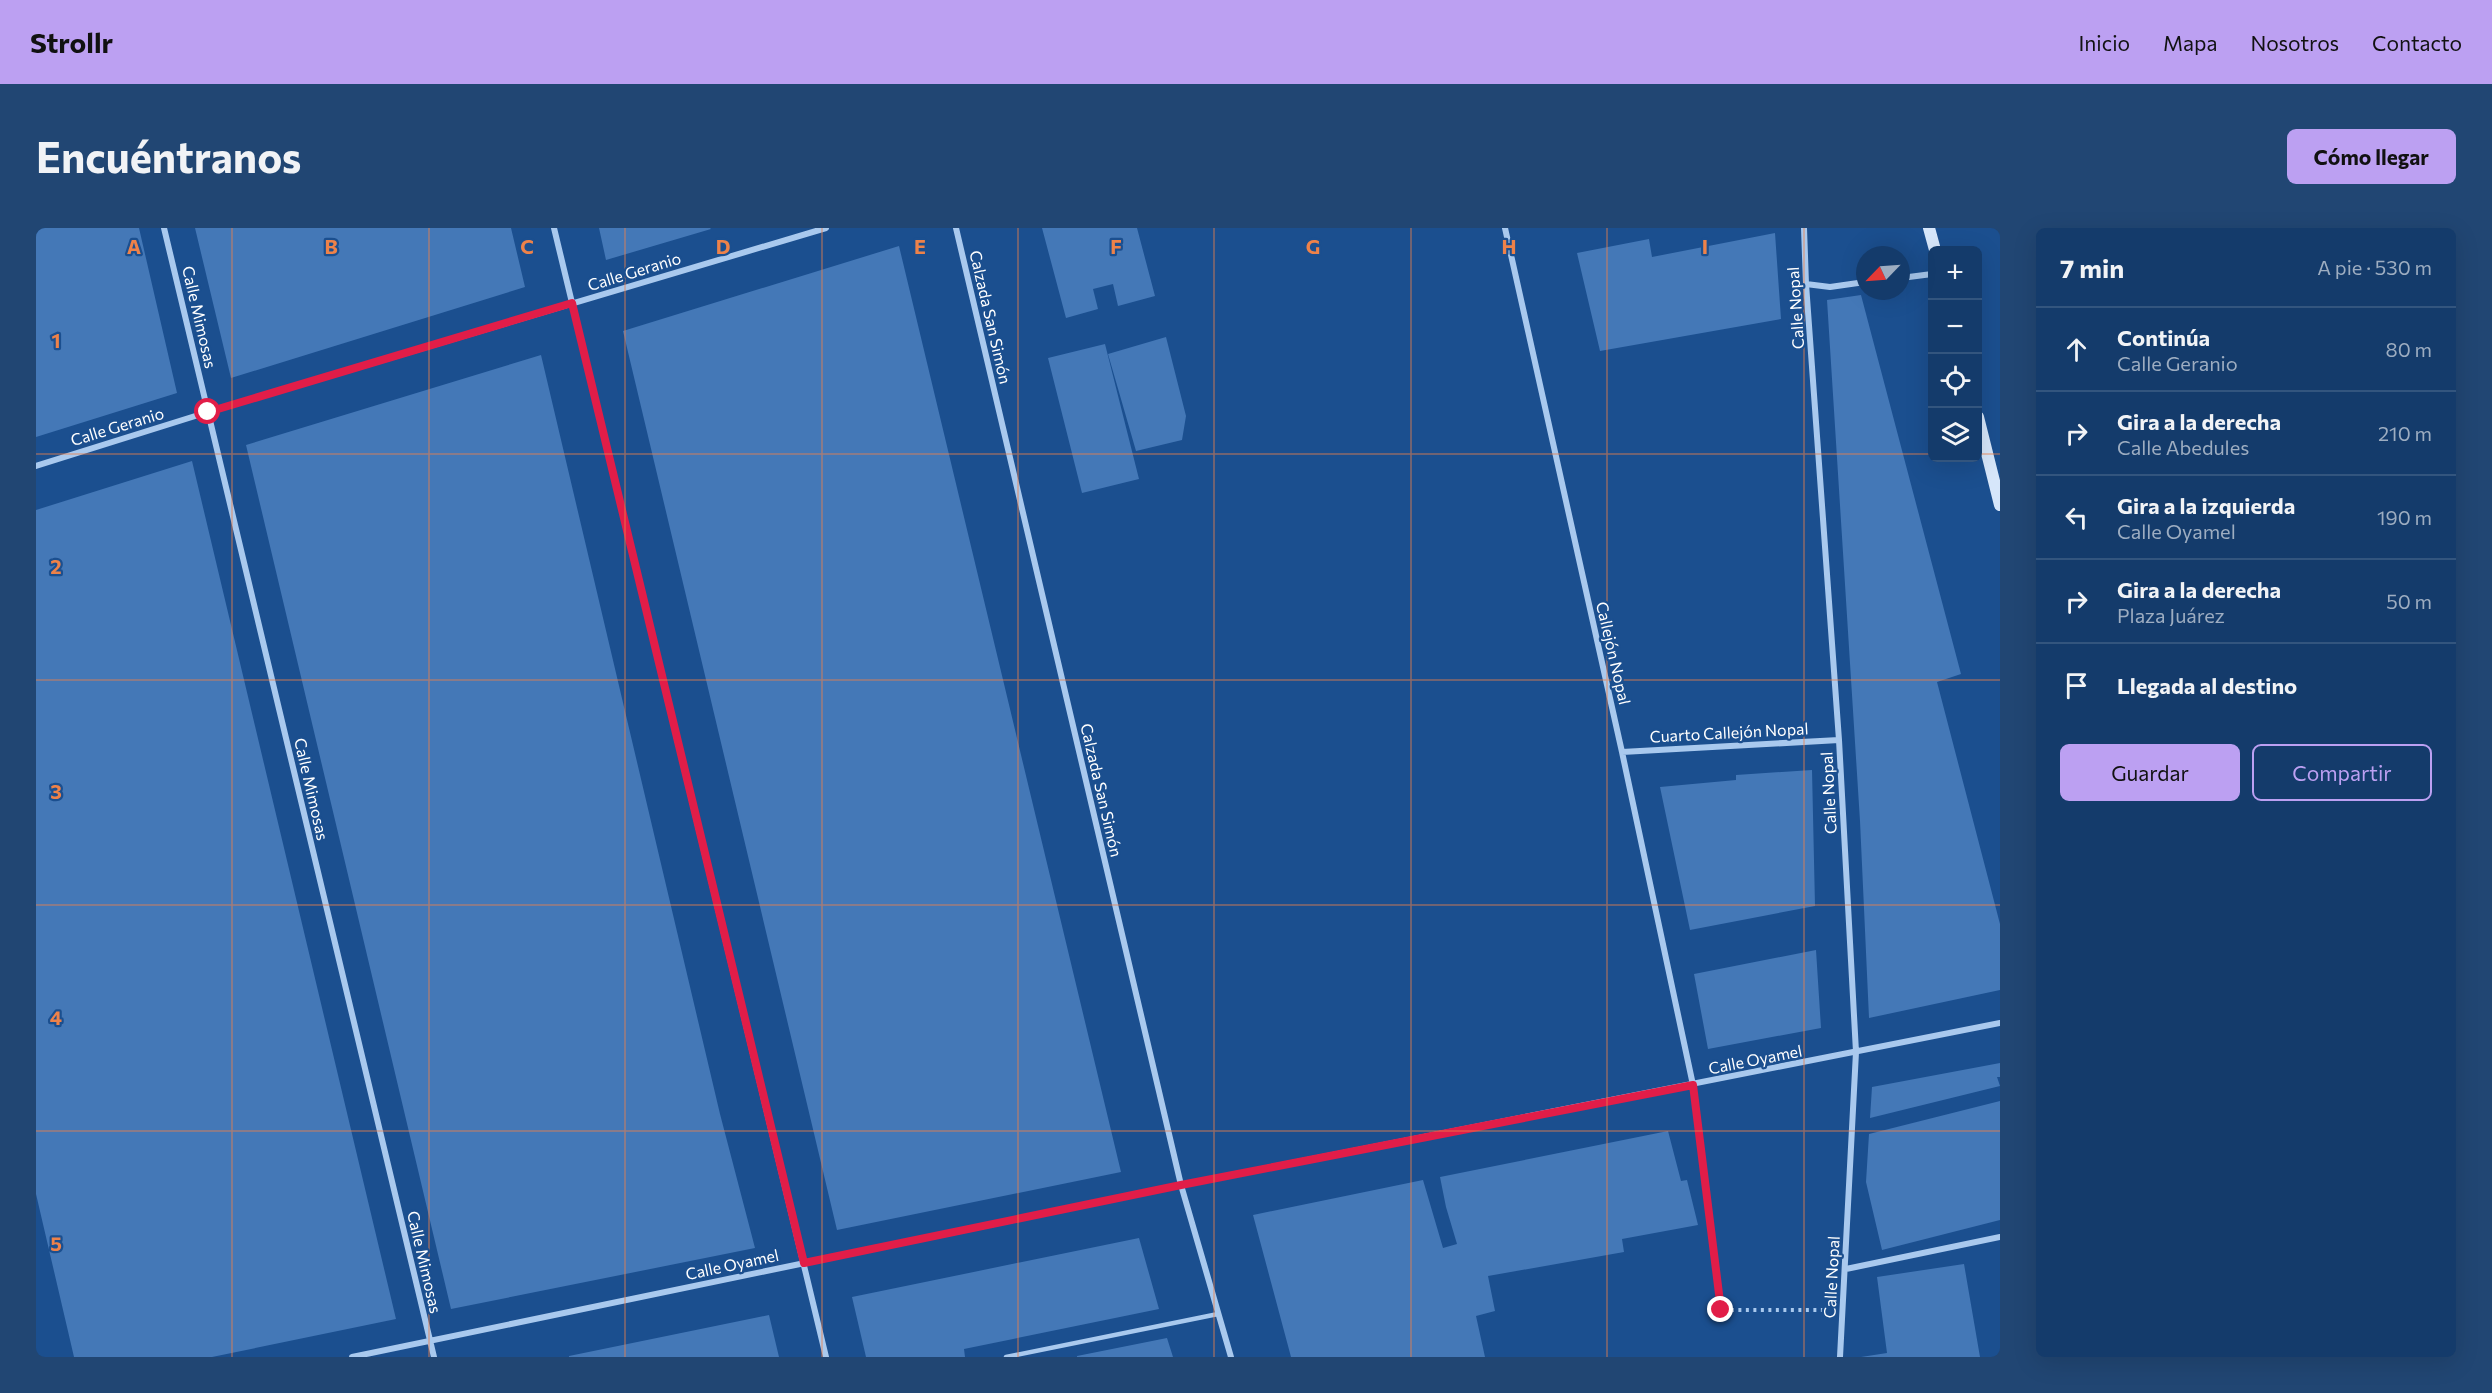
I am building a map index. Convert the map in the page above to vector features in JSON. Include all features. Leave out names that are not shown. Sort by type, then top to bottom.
[{"type":"main road","points":[[1929,228],[1934,246]]},
{"type":"main road","points":[[1982,436],[2000,505]]},
{"type":"street","name":"Calle Mimosas","points":[[164,228],[434,1357]]},
{"type":"street","points":[[554,228],[826,1357]]},
{"type":"street","name":"Calle Geranio","points":[[36,466],[208,412],[826,228]]},
{"type":"street","name":"Calzada San Simón","points":[[956,228],[1181,1185],[1231,1357]]},
{"type":"street","name":"Callejón Nopal","points":[[1505,228],[1622,752],[1693,1085]]},
{"type":"street","name":"Calle Nopal","points":[[1804,228],[1806,284],[1839,740],[1856,1052],[1840,1357]]},
{"type":"street","points":[[1910,277],[1928,275]]},
{"type":"street","points":[[1806,284],[1830,286],[1856,283]]},
{"type":"street","name":"Cuarto Callejón Nopal","points":[[1622,752],[1839,740]]},
{"type":"street","name":"Calle Oyamel","points":[[351,1357],[1181,1185],[2000,1023]]},
{"type":"street","points":[[1846,1269],[2000,1236]]},
{"type":"lane","points":[[1006,1357],[1218,1314]]},
{"type":"path","points":[[1693,1085],[1721,1310],[1843,1310]]},
{"type":"building","points":[[36,228],[139,228],[177,393],[36,437]]},
{"type":"building","points":[[195,228],[511,228],[525,287],[231,378]]},
{"type":"building","points":[[599,228],[710,228],[711,229],[606,260]]},
{"type":"building","points":[[1042,228],[1137,228],[1155,296],[1118,306],[1113,284],[1093,289],[1098,309],[1066,318]]},
{"type":"building","points":[[1775,233],[1781,319],[1600,351],[1577,253],[1649,239],[1652,257]]},
{"type":"building","points":[[899,246],[1121,1172],[837,1230],[623,331]]},
{"type":"building","points":[[1856,296],[1856,300],[1862,300],[1961,674],[1937,682],[2000,924],[2000,990],[1869,1018],[1860,821],[1827,300]]},
{"type":"building","points":[[1166,337],[1186,416],[1182,440],[1136,451],[1108,354]]},
{"type":"building","points":[[1105,344],[1139,479],[1082,493],[1048,358]]},
{"type":"building","points":[[541,355],[720,1114],[755,1248],[451,1309],[246,445]]},
{"type":"building","points":[[192,461],[396,1319],[212,1357],[74,1357],[36,1194],[36,510]]},
{"type":"building","points":[[1812,770],[1815,906],[1690,930],[1660,787],[1736,780],[1736,775]]},
{"type":"building","points":[[1816,950],[1821,1028],[1708,1049],[1694,974]]},
{"type":"building","points":[[2000,1063],[2000,1077],[1997,1077],[2000,1086],[1870,1118],[1872,1087]]},
{"type":"building","points":[[2000,1101],[2000,1220],[1882,1250],[1866,1182],[1869,1134]]},
{"type":"building","points":[[1668,1131],[1681,1181],[1687,1180],[1698,1225],[1622,1239],[1624,1252],[1488,1276],[1495,1311],[1476,1316],[1485,1357],[1291,1357],[1253,1215],[1423,1180],[1443,1248],[1457,1244],[1440,1177]]},
{"type":"building","points":[[1139,1238],[1159,1309],[964,1349],[965,1357],[866,1357],[852,1297]]},
{"type":"building","points":[[1964,1264],[1980,1357],[1861,1357],[1887,1353],[1877,1277]]},
{"type":"building","points":[[769,1315],[779,1357],[569,1357],[569,1356]]},
{"type":"building","points":[[1167,1338],[1173,1357],[1077,1357],[1077,1356]]},
{"type":"route","points":[[208,412],[572,303],[804,1263],[1181,1185],[1693,1085],[1721,1310]]}]
